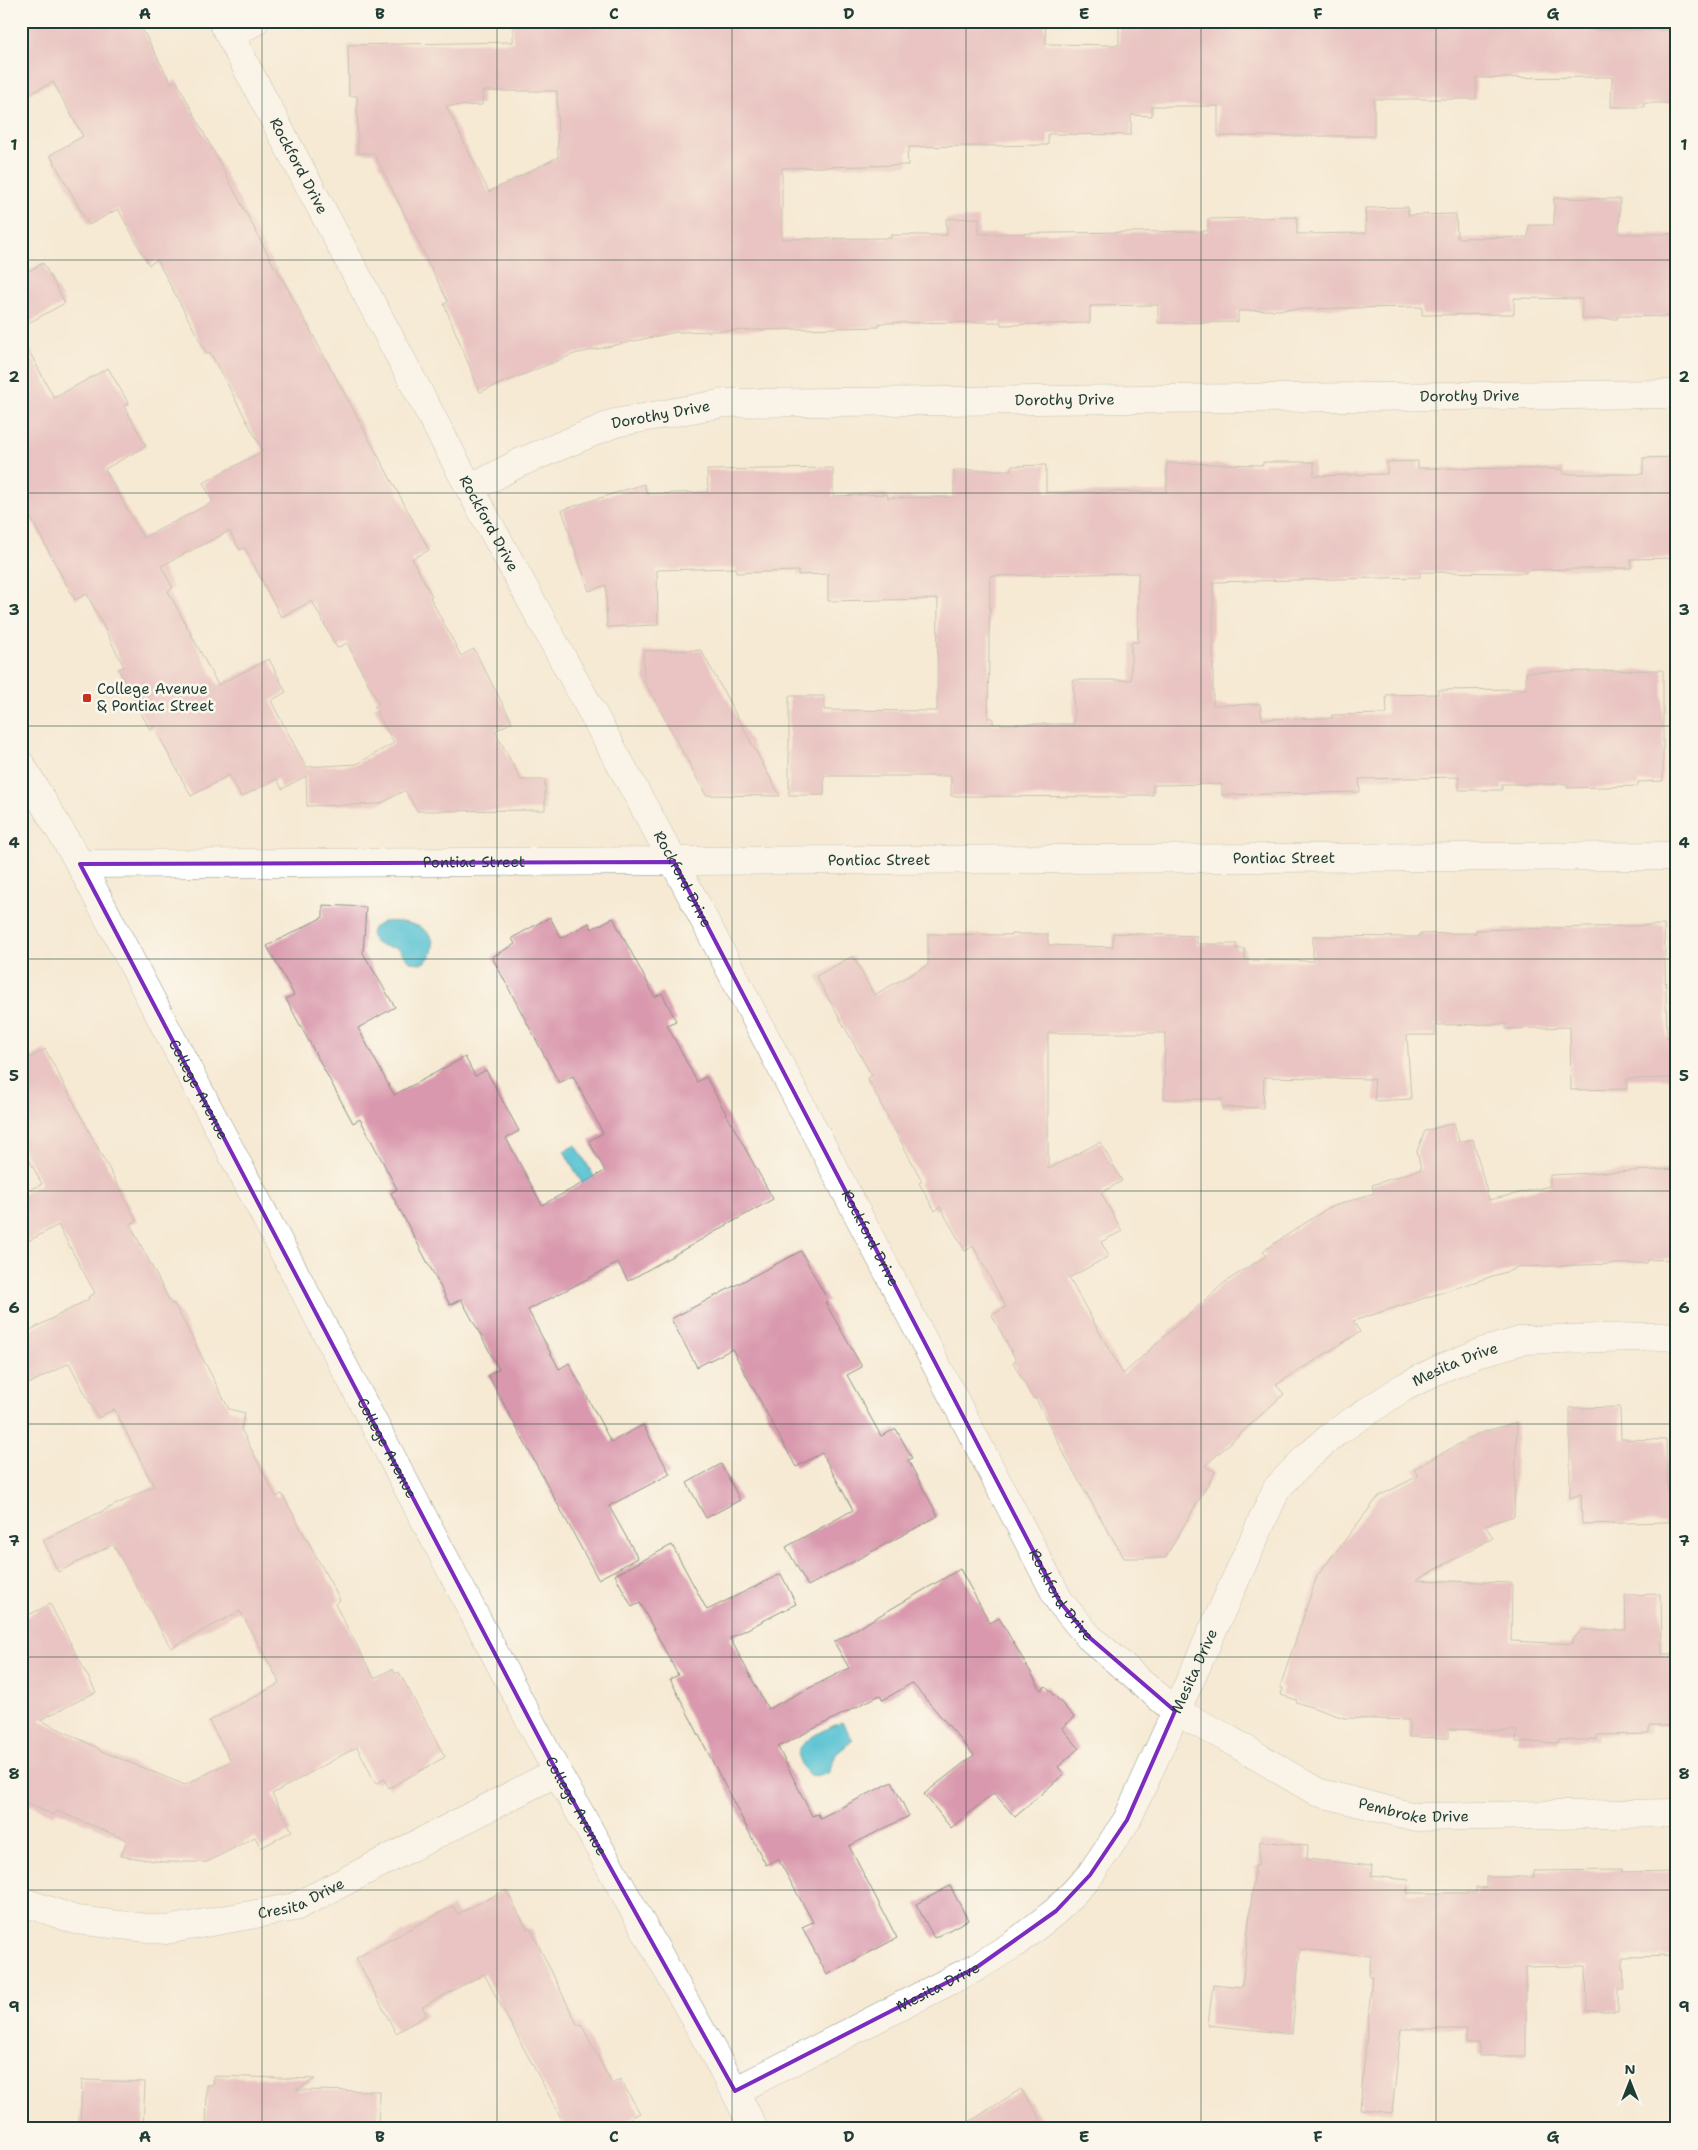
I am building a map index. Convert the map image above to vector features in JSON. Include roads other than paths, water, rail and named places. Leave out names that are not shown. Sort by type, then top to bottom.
[{"type":"street","points":[[226,29],[255,21]]},
{"type":"street","name":"Rockford Drive","points":[[226,29],[470,489],[674,862],[1060,1602],[1090,1637],[1175,1711]]},
{"type":"street","name":"Dorothy Drive","points":[[470,489],[519,463],[615,423],[724,403],[1677,394]]},
{"type":"street","name":"College Avenue","points":[[21,765],[80,864],[557,1772],[736,2091],[754,2129]]},
{"type":"street","name":"Pontiac Street","points":[[80,864],[1677,856]]},
{"type":"street","name":"Mesita Drive","points":[[736,2091],[977,1967],[1014,1944],[1056,1911],[1090,1875],[1127,1820],[1278,1488],[1335,1432],[1404,1386],[1482,1352],[1523,1340],[1677,1336]]},
{"type":"street","name":"Pembroke Drive","points":[[1175,1711],[1225,1737],[1318,1792],[1415,1817],[1677,1813]]},
{"type":"street","name":"Cresita Drive","points":[[21,1901],[76,1920],[166,1930],[295,1907],[557,1772]]},
{"type":"water","points":[[383,922],[407,923],[423,929],[432,940],[433,948],[430,957],[422,963],[410,962],[398,948],[382,946],[374,942],[371,933],[373,928]]},
{"type":"water","points":[[576,1145],[608,1201],[596,1208],[564,1151]]},
{"type":"water","points":[[842,1722],[853,1740],[836,1754],[828,1774],[811,1776],[802,1766],[798,1757],[800,1749],[814,1736]]},
{"type":"place","name":"College Avenue & Pontiac Street","points":[[87,698]]}]
